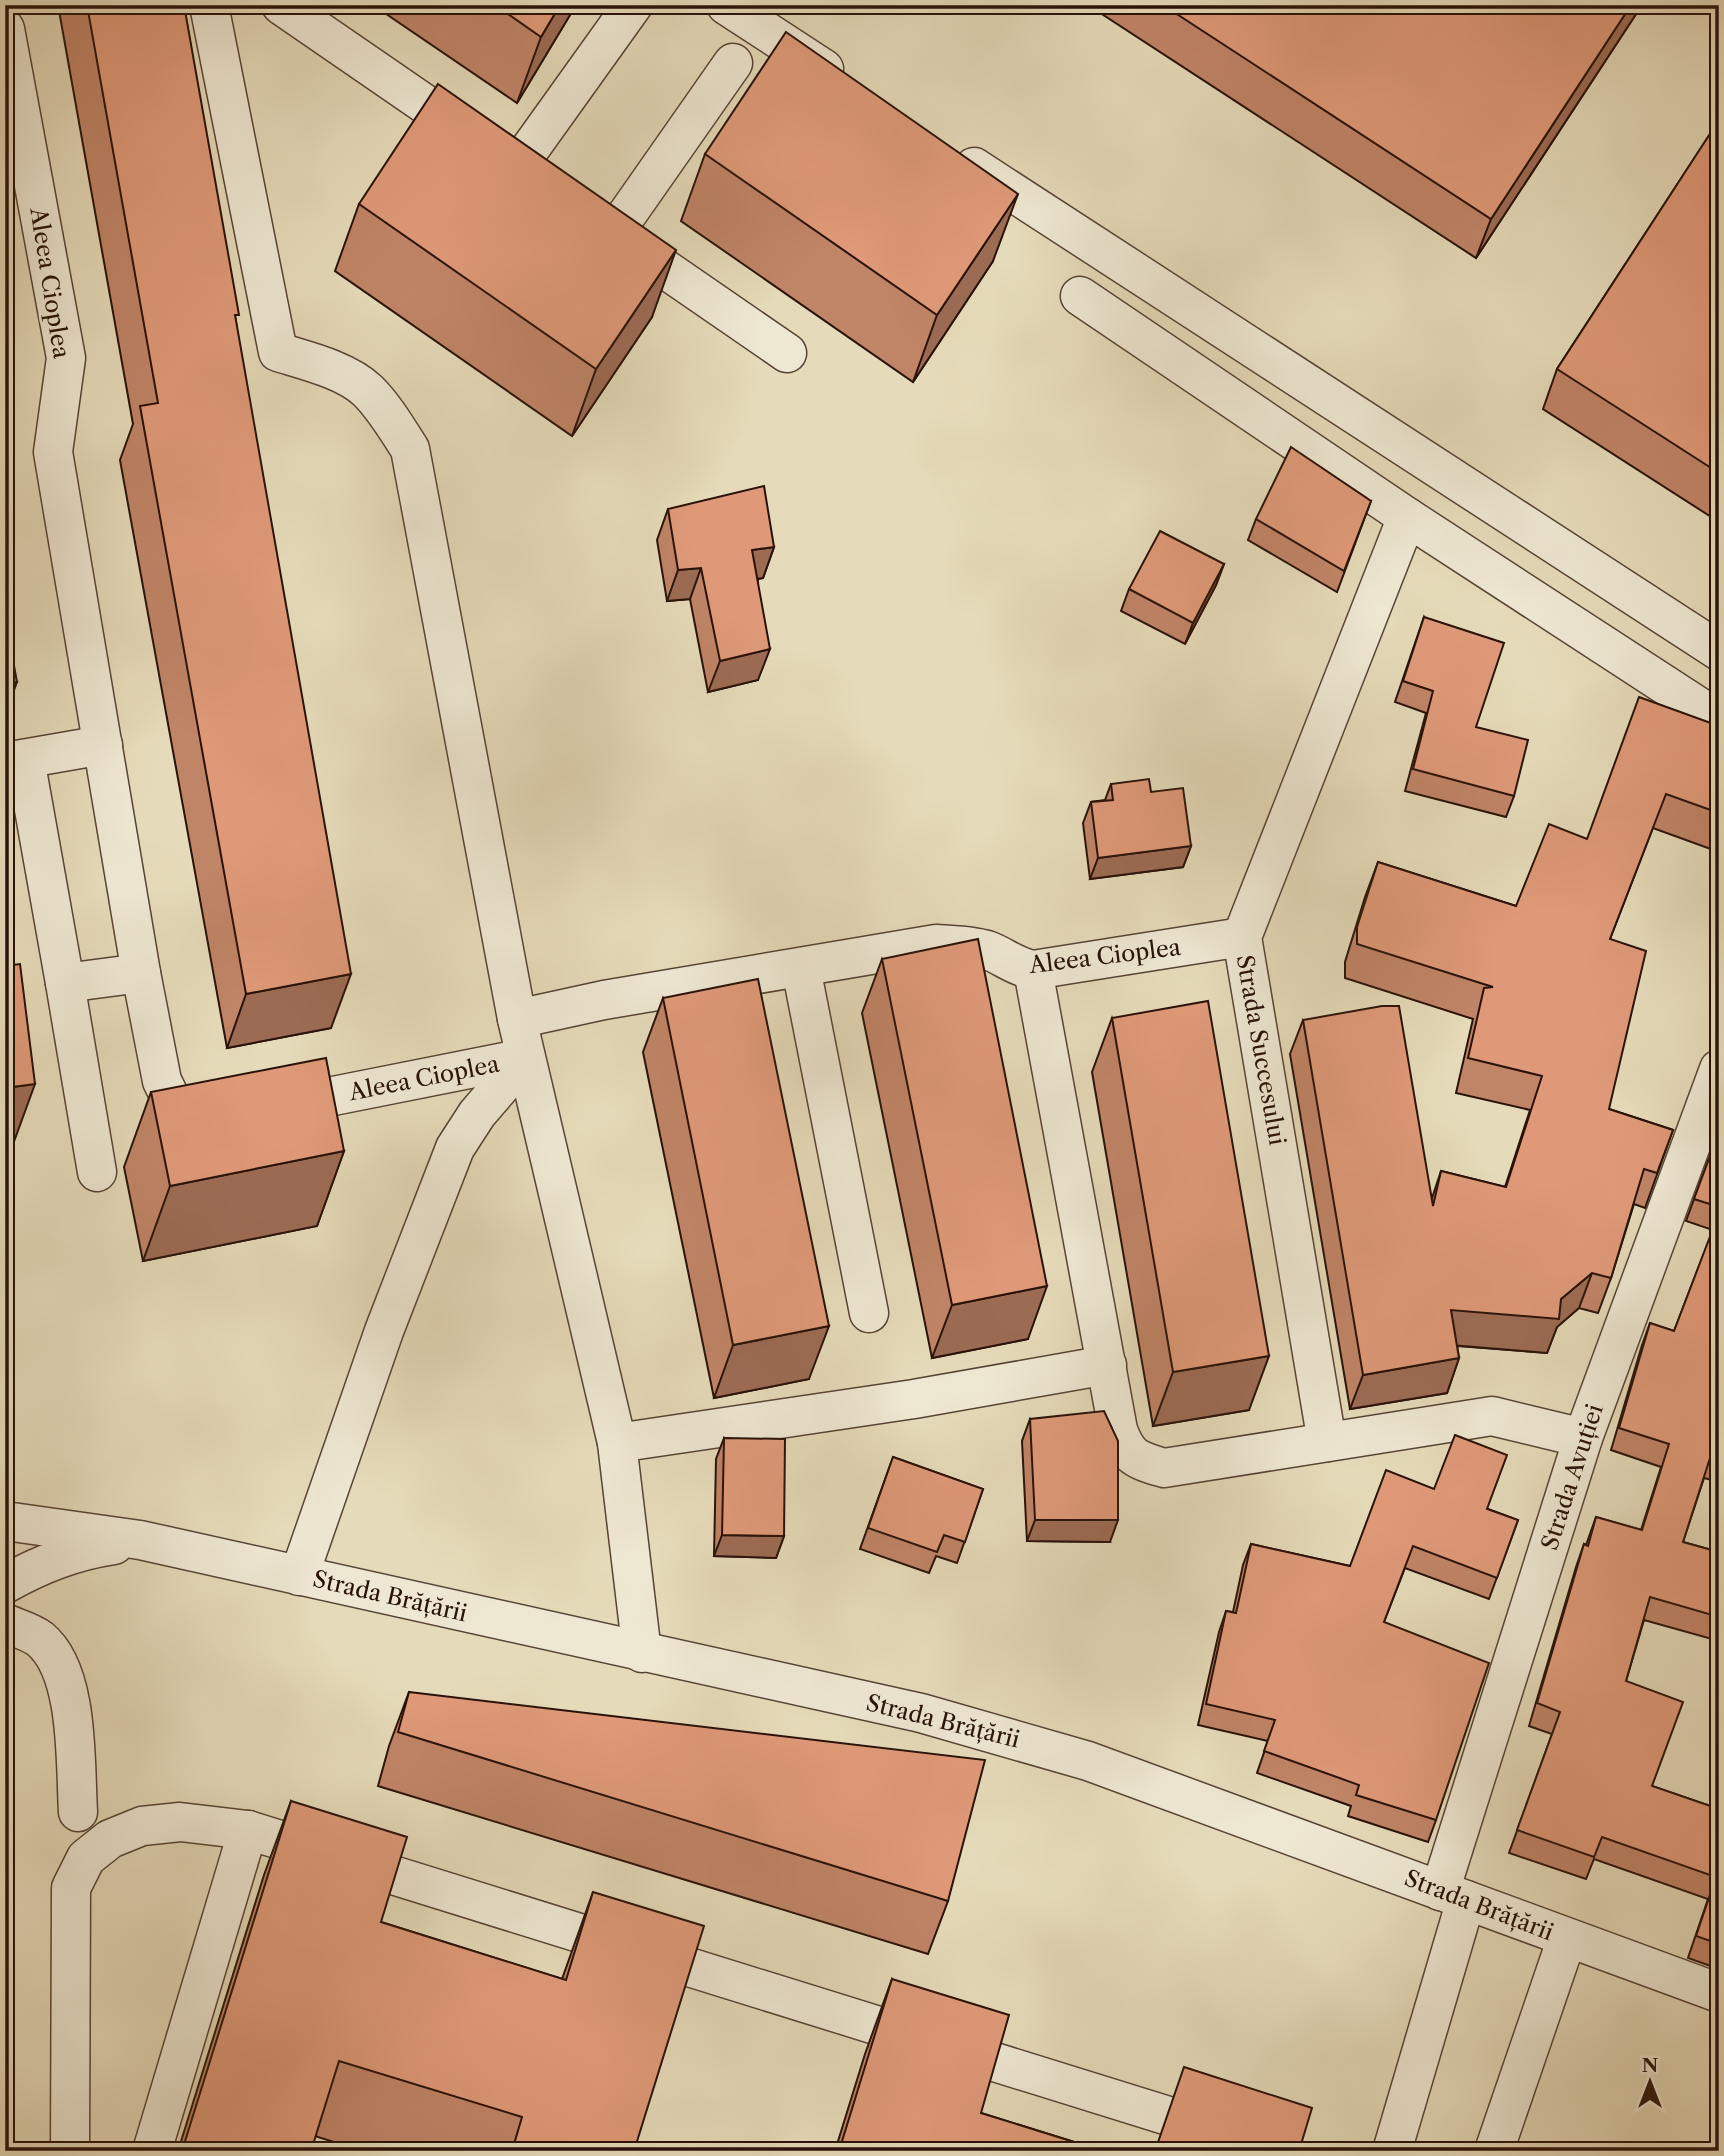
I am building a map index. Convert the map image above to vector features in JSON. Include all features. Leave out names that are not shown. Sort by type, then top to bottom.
[{"type":"street","points":[[209,5],[278,352],[327,367],[366,389],[385,410],[410,449],[525,1058],[477,1114],[455,1148],[384,1331],[299,1576]]},
{"type":"street","points":[[281,5],[550,189]]},
{"type":"street","points":[[517,167],[633,5]]},
{"type":"street","points":[[726,5],[855,89]]},
{"type":"street","name":"Aleea Cioplea","points":[[5,29],[20,187],[66,358],[53,452],[162,1081],[174,1105],[187,1115],[211,1120],[525,1058],[617,1443],[642,1653]]},
{"type":"street","points":[[614,233],[733,63]]},
{"type":"street","points":[[948,149],[1719,651]]},
{"type":"street","points":[[582,211],[787,353]]},
{"type":"street","points":[[1080,296],[1406,517],[1719,720]]},
{"type":"street","name":"Strada Succesului","points":[[1326,1442],[1242,937],[1406,517]]},
{"type":"street","points":[[97,1172],[65,982],[15,761],[103,745]]},
{"type":"street","name":"Aleea Cioplea","points":[[517,1019],[604,1000],[936,944],[963,945],[988,951],[1017,967],[1033,970],[1242,937]]},
{"type":"street","points":[[801,968],[869,1312]]},
{"type":"street","points":[[1033,970],[1118,1430],[1125,1449],[1140,1461],[1164,1468],[1492,1416],[1583,1438]]},
{"type":"street","points":[[65,982],[141,972]]},
{"type":"street","name":"Strada Avuției","points":[[1392,2151],[1453,1896],[1583,1438],[1719,1069]]},
{"type":"street","points":[[617,1443],[914,1399],[1107,1365]]},
{"type":"street","name":"Strada Brățării","points":[[5,1521],[140,1540],[921,1713],[1006,1736],[1088,1761],[1719,1993]]},
{"type":"street","name":"Strada Brățării","points":[[5,1584],[47,1562],[86,1549],[140,1540]]},
{"type":"street","points":[[5,1623],[39,1638],[57,1659],[70,1697],[78,1812]]},
{"type":"street","points":[[70,2151],[71,1888],[86,1858],[110,1839],[142,1826],[180,1822],[248,1830],[1281,2151]]},
{"type":"street","points":[[152,2151],[248,1830]]},
{"type":"street","points":[[1494,2151],[1567,1938]]},
{"type":"building","points":[[87,5],[184,5],[239,315],[235,315],[351,974],[246,994],[140,406],[158,403]]},
{"type":"building","points":[[495,5],[560,5],[541,37]]},
{"type":"building","points":[[1163,5],[1631,5],[1491,219]]},
{"type":"building","points":[[786,32],[1018,194],[937,315],[705,154]]},
{"type":"building","points":[[438,84],[676,250],[596,369],[359,204]]},
{"type":"building","points":[[1719,120],[1719,473],[1557,369]]},
{"type":"building","points":[[1291,447],[1371,501],[1344,571],[1256,519]]},
{"type":"building","points":[[764,486],[774,547],[752,550],[770,649],[720,661],[701,568],[678,570],[668,509]]},
{"type":"building","points":[[1160,531],[1224,564],[1193,623],[1129,589]]},
{"type":"building","points":[[5,617],[17,682],[5,684]]},
{"type":"building","points":[[1424,617],[1504,643],[1476,727],[1528,740],[1514,796],[1413,769],[1433,691],[1403,681]]},
{"type":"building","points":[[1639,697],[1719,726],[1719,813],[1666,794],[1610,939],[1646,951],[1609,1109],[1673,1130],[1657,1173],[1644,1169],[1611,1278],[1592,1273],[1561,1299],[1559,1319],[1451,1310],[1459,1358],[1363,1375],[1303,1020],[1382,1006],[1399,1006],[1433,1206],[1441,1171],[1506,1187],[1542,1076],[1468,1058],[1484,988],[1493,987],[1357,944],[1357,927],[1378,862],[1516,906],[1549,824],[1587,839]]},
{"type":"building","points":[[1149,779],[1151,792],[1183,788],[1191,846],[1098,858],[1091,802],[1113,800],[1111,784]]},
{"type":"building","points":[[978,939],[1047,1286],[952,1305],[882,959]]},
{"type":"building","points":[[20,964],[35,1084],[5,1088],[5,966]]},
{"type":"building","points":[[758,979],[829,1326],[733,1345],[663,998]]},
{"type":"building","points":[[1208,1001],[1269,1356],[1173,1372],[1112,1018]]},
{"type":"building","points":[[326,1058],[344,1151],[170,1186],[151,1092]]},
{"type":"building","points":[[1710,1156],[1719,1159],[1719,1207],[1694,1199]]},
{"type":"building","points":[[1719,1213],[1719,1458],[1711,1455],[1683,1542],[1719,1552],[1719,1617],[1650,1597],[1626,1681],[1683,1702],[1652,1786],[1719,1809],[1719,1944],[1696,1936],[1716,1877],[1602,1837],[1594,1857],[1517,1830],[1560,1712],[1537,1703],[1584,1544],[1588,1546],[1596,1517],[1642,1530],[1669,1444],[1619,1428],[1650,1323],[1674,1331]]},
{"type":"building","points":[[1104,1411],[1118,1441],[1118,1520],[1035,1520],[1030,1419]]},
{"type":"building","points":[[1455,1435],[1507,1455],[1487,1509],[1518,1520],[1497,1578],[1413,1546],[1384,1622],[1489,1663],[1436,1820],[1356,1795],[1359,1785],[1264,1751],[1275,1720],[1206,1704],[1226,1611],[1236,1613],[1251,1544],[1350,1566],[1386,1470],[1434,1489]]},
{"type":"building","points":[[724,1438],[785,1439],[784,1536],[722,1535]]},
{"type":"building","points":[[893,1457],[983,1489],[965,1542],[944,1535],[937,1552],[868,1528]]},
{"type":"building","points":[[409,1692],[985,1760],[948,1901],[398,1732]]},
{"type":"building","points":[[291,1801],[407,1837],[381,1922],[566,1980],[593,1892],[704,1926],[634,2151],[512,2151],[522,2117],[339,2061],[311,2151],[182,2151]]},
{"type":"building","points":[[892,1979],[1009,2015],[981,2113],[1103,2151],[839,2151]]},
{"type":"building","points":[[1184,2067],[1312,2108],[1299,2151],[1155,2151]]}]
